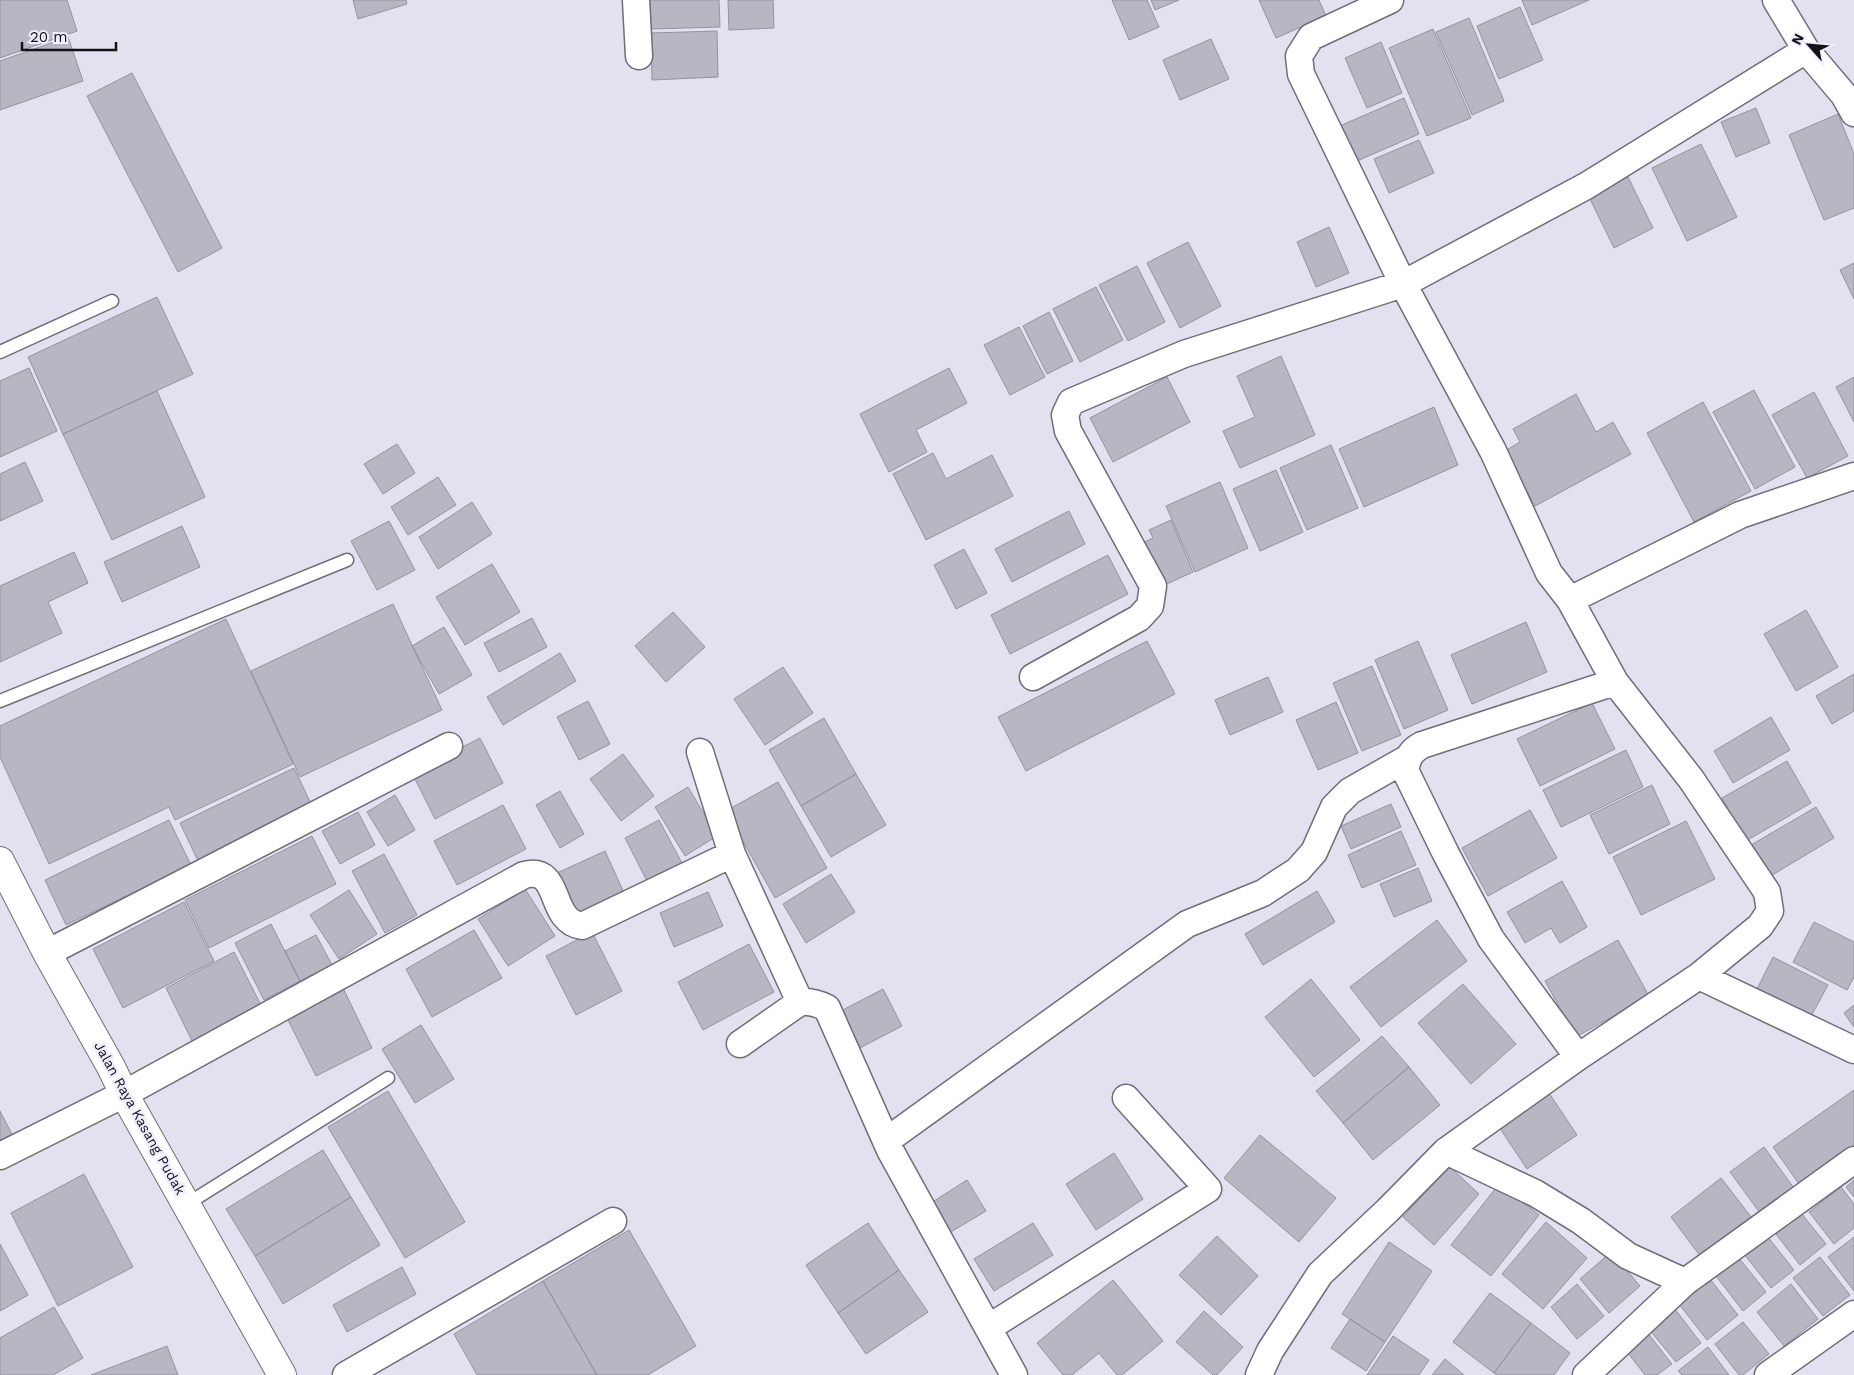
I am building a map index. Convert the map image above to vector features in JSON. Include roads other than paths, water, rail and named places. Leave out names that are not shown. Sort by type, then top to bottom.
[{"type":"street","points":[[636,0],[639,56]]},
{"type":"street","points":[[1259,1375],[1270,1351],[1320,1274],[1388,1210],[1446,1151],[1578,1057],[1699,976],[1760,926],[1770,911],[1767,892],[1691,778],[1615,682],[1570,600],[1549,573],[1493,451],[1403,284],[1301,74],[1299,56],[1311,38],[1390,0]]},
{"type":"street","points":[[1776,0],[1806,50],[1844,96],[1854,113]]},
{"type":"street","points":[[1033,677],[1139,618],[1150,606],[1153,586],[1068,431],[1065,415],[1071,402],[1184,354],[1403,284],[1586,186],[1806,50]]},
{"type":"street","points":[[1570,600],[1740,515],[1854,476]]},
{"type":"street","points":[[1578,1057],[1491,939],[1446,854],[1405,770],[1412,750],[1422,745],[1615,682]]},
{"type":"street","points":[[47,953],[448,746]]},
{"type":"street","points":[[700,752],[732,854],[800,1002]]},
{"type":"street","points":[[886,1141],[1187,924],[1263,893],[1298,870],[1314,852],[1334,807],[1344,796],[1408,758]]},
{"type":"street","points":[[0,1156],[124,1094],[524,875],[534,873],[549,882],[562,914],[572,925],[582,926],[732,854]]},
{"type":"street","name":"Jalan Raya Kasang Pudak","points":[[0,860],[47,953],[111,1067],[124,1094],[282,1375]]},
{"type":"street","points":[[1699,976],[1854,1050]]},
{"type":"street","points":[[740,1044],[800,1002],[818,1003],[826,1008],[886,1141],[1014,1375]]},
{"type":"street","points":[[988,1328],[1208,1189],[1126,1098]]},
{"type":"street","points":[[1446,1151],[1535,1193],[1580,1221],[1628,1256],[1685,1282]]},
{"type":"street","points":[[1586,1375],[1685,1282],[1854,1160]]},
{"type":"street","points":[[346,1375],[613,1221]]},
{"type":"street","points":[[1768,1375],[1854,1314]]},
{"type":"lane","points":[[0,352],[112,301]]},
{"type":"lane","points":[[0,701],[347,560]]},
{"type":"lane","points":[[187,1204],[388,1078]]}]
